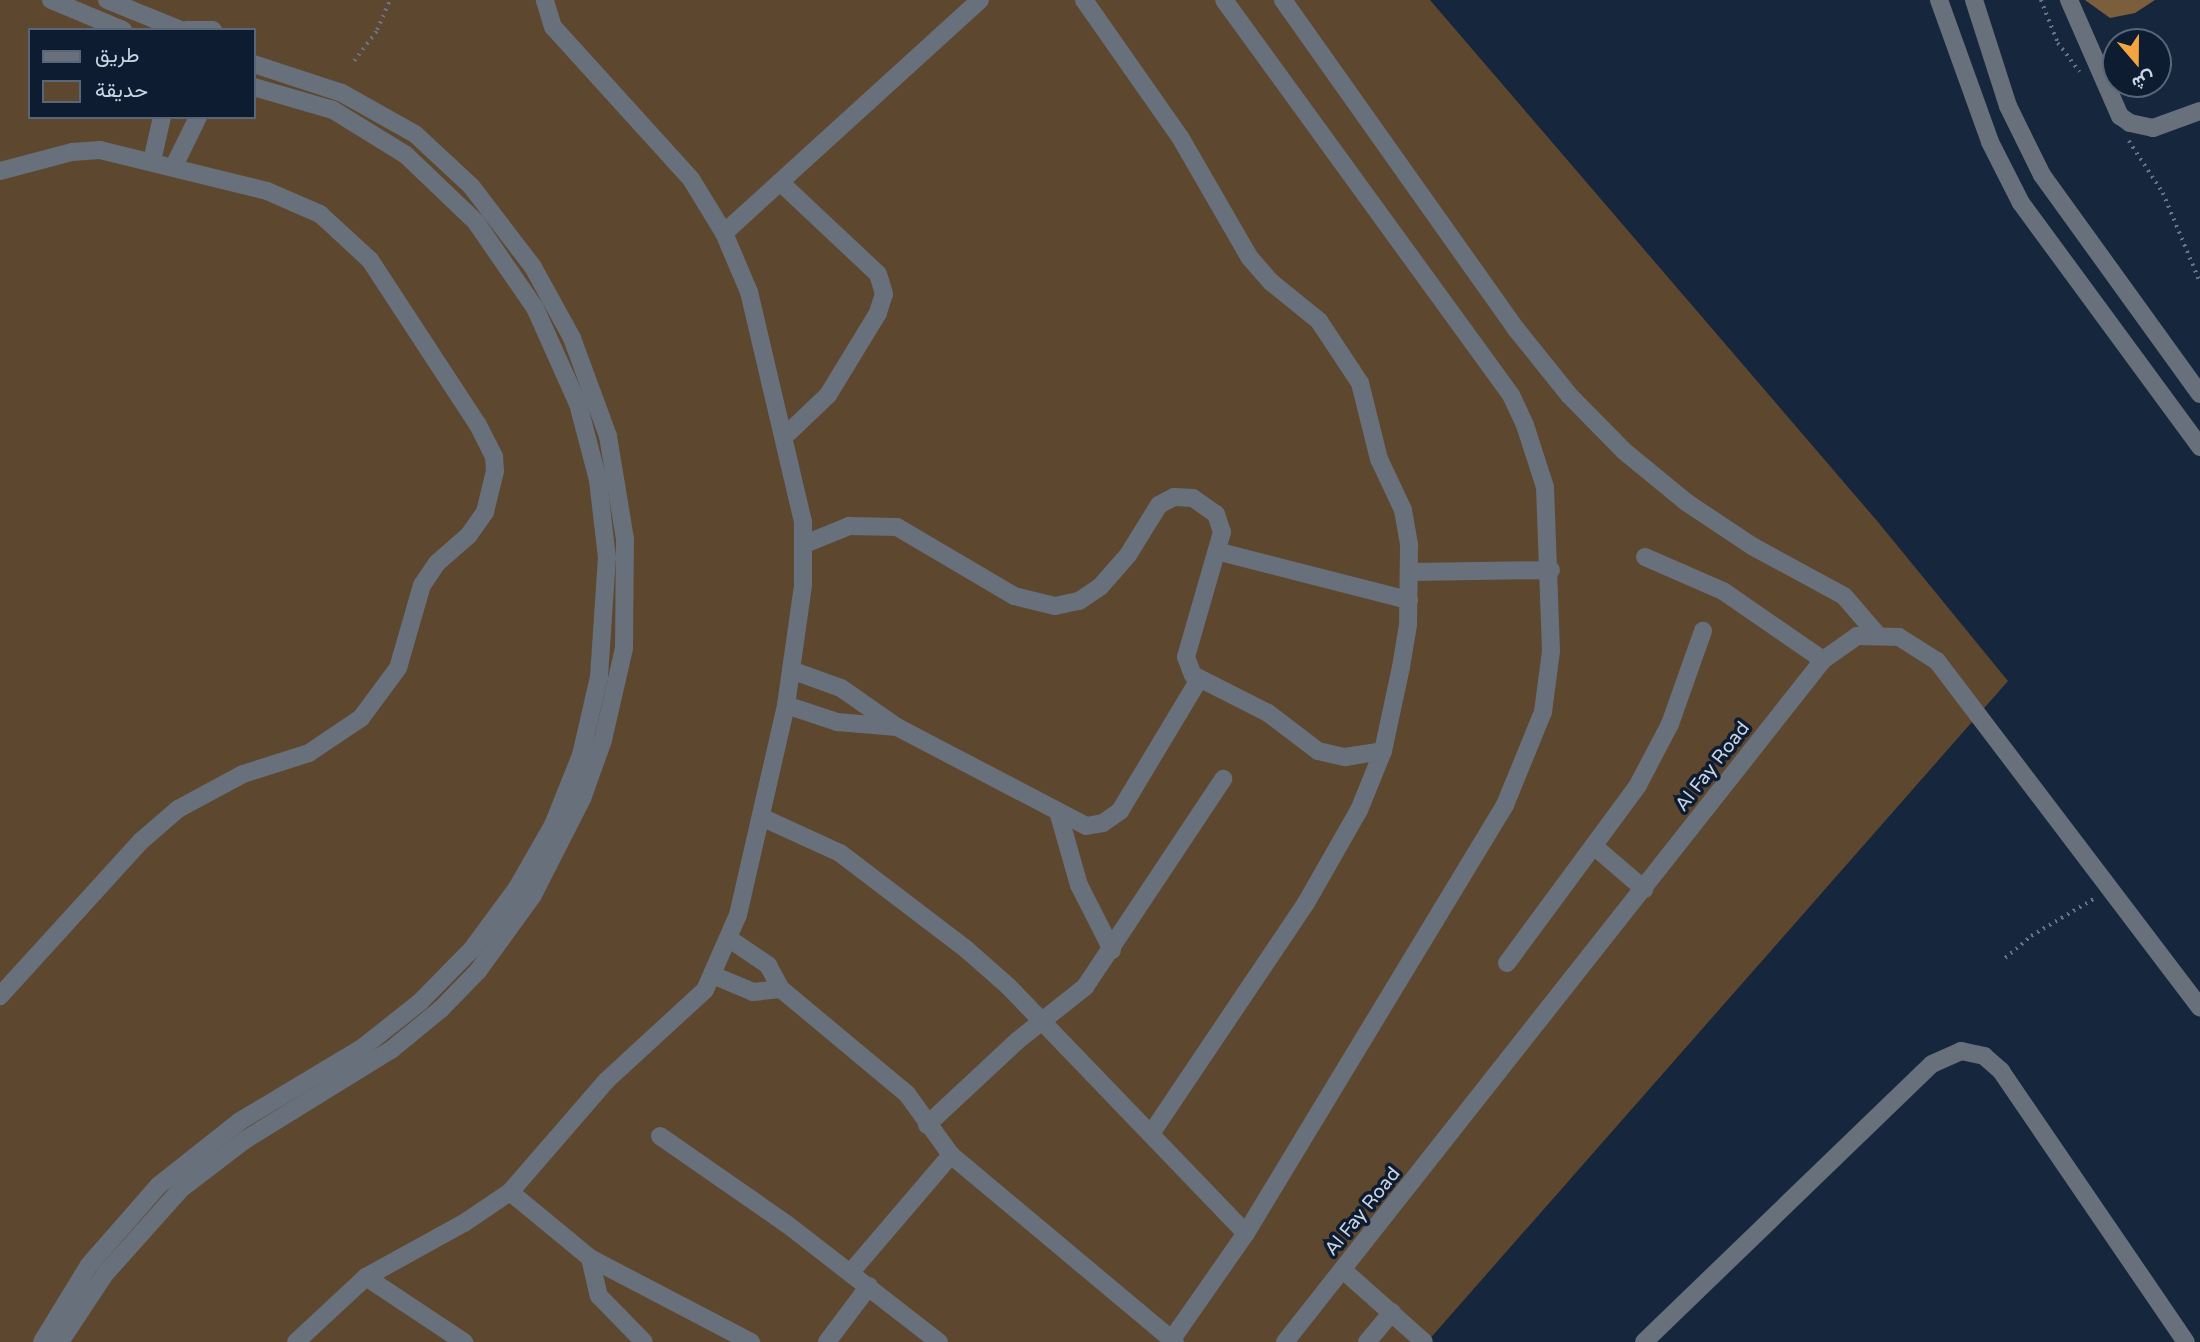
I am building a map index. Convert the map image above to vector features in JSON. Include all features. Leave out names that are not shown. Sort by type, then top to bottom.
[{"type":"street","points":[[51,0],[118,28]]},
{"type":"street","points":[[107,0],[176,28]]},
{"type":"street","points":[[296,1342],[366,1277],[464,1223],[510,1192],[606,1081],[694,1003],[715,976],[731,940],[786,705],[805,544],[785,436],[759,322],[724,233],[673,156],[553,27],[545,0]]},
{"type":"street","points":[[724,233],[980,0]]},
{"type":"street","points":[[1084,0],[1180,137],[1250,258],[1271,282],[1319,321],[1360,383],[1380,459],[1403,510],[1409,572],[1402,667],[1383,751],[1359,810],[1326,870],[1151,1134]]},
{"type":"street","points":[[731,940],[768,965],[781,989],[907,1094],[951,1155],[1172,1341],[1246,1233],[1510,793],[1543,712],[1549,682],[1551,570],[1545,487],[1529,435],[1511,395],[1224,0]]},
{"type":"street","points":[[1283,0],[1516,329],[1569,395],[1624,451],[1686,502],[1752,546],[1843,597],[1876,633],[1899,636],[1937,661],[2200,1008]]},
{"type":"street","points":[[1939,0],[1982,122],[2021,202],[2200,447]]},
{"type":"street","points":[[1974,0],[2008,106],[2042,176],[2200,394]]},
{"type":"street","points":[[2069,0],[2120,116],[2141,128],[2165,124],[2200,111]]},
{"type":"street","points":[[60,1342],[105,1274],[182,1188],[245,1140],[391,1050],[441,1009],[491,955],[533,895],[582,799],[603,740],[624,648],[625,539],[608,436],[572,338],[533,267],[471,186],[415,134],[342,93],[256,65]]},
{"type":"street","points":[[42,1342],[89,1265],[159,1185],[240,1121],[330,1070],[382,1033],[472,949],[517,888],[553,825],[581,755],[599,677],[607,558],[598,480],[578,404],[535,307],[477,222],[406,155],[333,110],[256,88]]},
{"type":"street","points":[[152,161],[162,119]]},
{"type":"street","points":[[174,166],[197,119]]},
{"type":"street","points":[[0,172],[86,150],[174,166],[285,197],[320,214],[348,236],[370,260],[478,425],[494,457],[493,485],[478,524],[422,584],[398,668],[361,718],[309,752],[243,774],[178,809],[141,841],[0,996]]},
{"type":"street","points":[[780,182],[878,274],[884,293],[878,313],[828,395],[785,436]]},
{"type":"street","points":[[805,544],[849,526],[897,527],[1014,596],[1055,606],[1079,601],[1100,587],[1128,555],[1153,510],[1174,497],[1202,501],[1216,514],[1222,532],[1220,552],[1186,657],[1198,681],[1251,703],[1318,751],[1345,757],[1383,751]]},
{"type":"street","points":[[1220,552],[1409,600]]},
{"type":"street","points":[[1645,557],[1746,604],[1823,660]]},
{"type":"street","points":[[1409,572],[1551,570]]},
{"type":"street","points":[[1507,963],[1595,847],[1656,754],[1683,694],[1703,631]]},
{"type":"street","name":"Al Fay Road","points":[[1285,1342],[1823,660],[1840,644],[1876,633]]},
{"type":"street","points":[[791,670],[861,699],[897,727],[1059,815],[1086,826],[1116,816],[1198,681]]},
{"type":"street","points":[[786,705],[837,722],[897,727]]},
{"type":"street","points":[[928,1125],[1042,1021],[1085,987],[1223,779]]},
{"type":"street","points":[[1059,815],[1079,885],[1112,950]]},
{"type":"street","points":[[761,817],[818,840],[879,880],[966,949],[1042,1021],[1246,1233]]},
{"type":"street","points":[[1595,847],[1644,889]]},
{"type":"street","points":[[715,976],[753,992],[781,989]]},
{"type":"street","points":[[1644,1342],[1932,1064],[1961,1052],[1984,1056],[2001,1071],[2186,1342]]},
{"type":"street","points":[[660,1136],[851,1272],[939,1342]]},
{"type":"street","points":[[851,1272],[951,1155]]},
{"type":"street","points":[[510,1192],[590,1258],[751,1342]]},
{"type":"street","points":[[590,1258],[599,1296],[644,1342]]},
{"type":"street","points":[[1343,1270],[1424,1342]]},
{"type":"street","points":[[366,1277],[464,1342]]},
{"type":"street","points":[[827,1342],[869,1286]]},
{"type":"street","points":[[1367,1342],[1392,1312]]},
{"type":"path","points":[[354,61],[377,30],[390,0]]},
{"type":"path","points":[[2005,958],[2031,936],[2109,890]]},
{"type":"green space","points":[[0,0],[1430,0],[1878,522],[2008,681],[1427,1342],[0,1342]]},
{"type":"shaded area","points":[[2085,0],[2155,0],[2135,13],[2110,18]]}]
